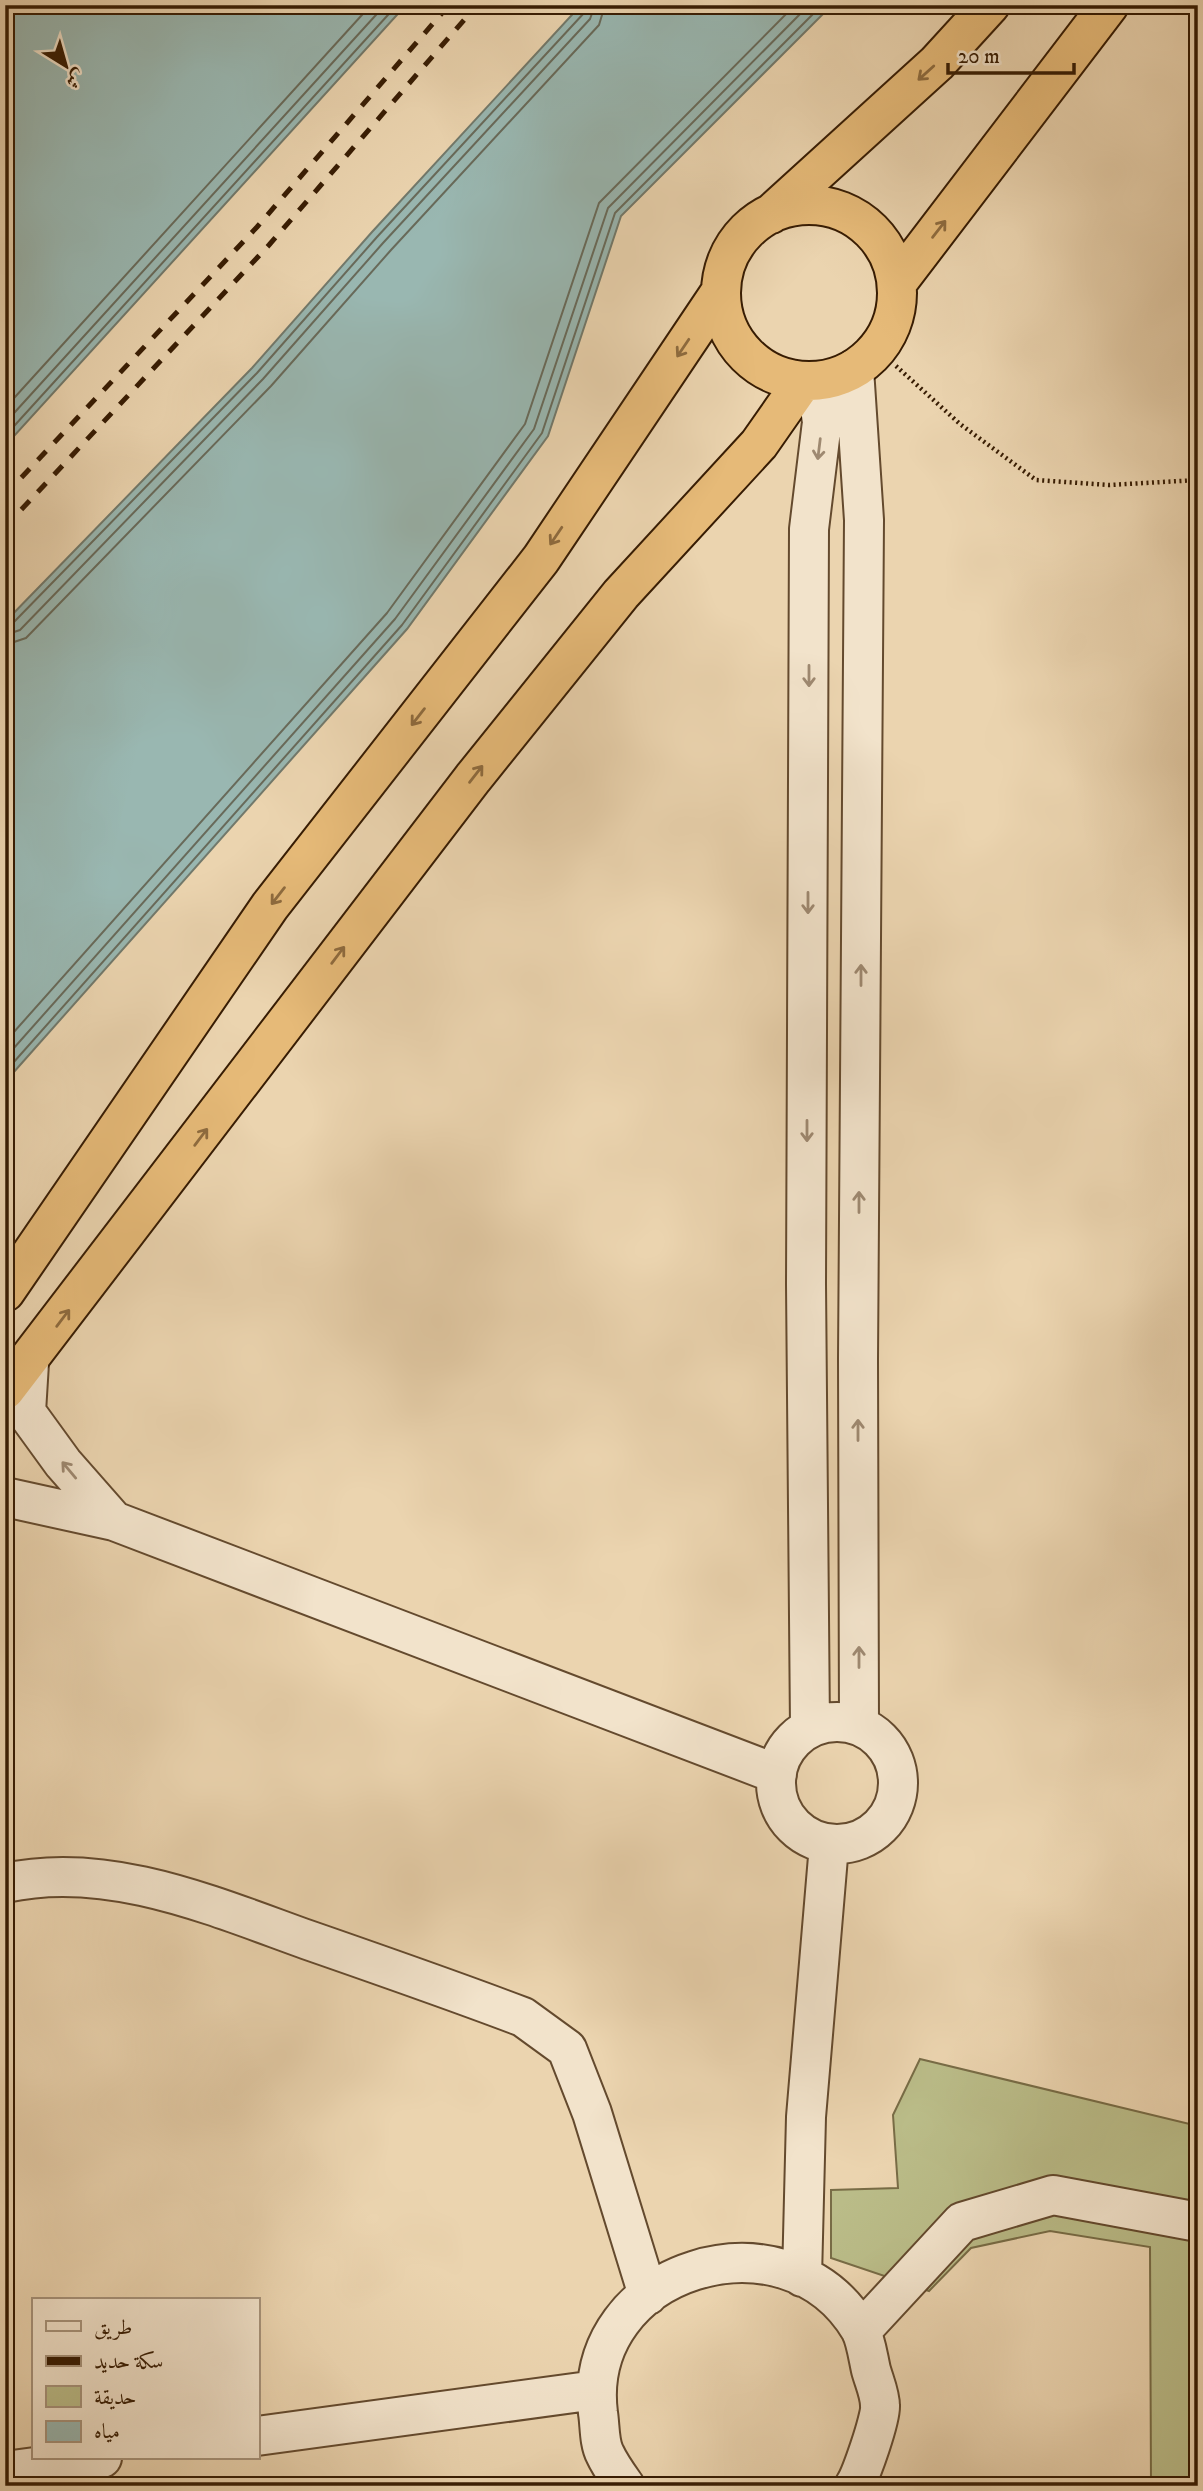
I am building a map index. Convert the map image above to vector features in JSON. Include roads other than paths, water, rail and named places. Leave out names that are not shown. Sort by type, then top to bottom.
[{"type":"highway","points":[[809,381],[769,372],[749,358],[733,338],[724,316],[721,291],[725,267],[735,246],[751,227],[771,214],[937,63],[990,5]]},
{"type":"highway","points":[[897,283],[1109,5]]},
{"type":"highway","points":[[17,1377],[473,778],[621,594],[759,444],[809,381],[866,359],[890,329],[896,306],[897,283],[891,260],[879,240],[862,223],[841,211],[806,206],[771,214]]},
{"type":"highway","points":[[5,1292],[270,906],[541,559],[721,291]]},
{"type":"street","points":[[859,1726],[858,1345],[866,359]]},
{"type":"street","points":[[809,381],[822,422],[809,529],[806,1172],[810,1727]]},
{"type":"street","points":[[17,1377],[26,1412],[63,1463],[114,1521]]},
{"type":"street","points":[[5,1497],[114,1521],[776,1774]]},
{"type":"street","points":[[846,1721],[859,1726],[869,1729],[886,1745],[897,1767],[899,1791],[891,1813],[874,1832],[853,1842],[830,1845],[806,1836],[788,1820],[778,1799],[776,1774],[785,1752],[810,1727],[846,1721]]},
{"type":"street","points":[[802,2277],[806,2117],[830,1845]]},
{"type":"street","points":[[5,1884],[34,1877],[101,1879],[177,1894],[523,2017],[567,2049],[592,2113],[648,2295]]},
{"type":"street","points":[[861,2331],[962,2222],[1053,2195],[1198,2222]]},
{"type":"street","points":[[625,2486],[603,2452],[596,2390],[606,2350],[627,2315],[648,2295],[691,2269],[728,2262],[767,2264],[802,2277],[825,2291],[861,2331],[880,2407],[854,2486]]},
{"type":"street","points":[[259,2436],[596,2390]]},
{"type":"street","points":[[5,2471],[87,2460]]},
{"type":"water","points":[[5,5],[406,5],[5,446]]},
{"type":"water","points":[[581,5],[832,5],[621,216],[548,436],[407,629],[5,1082],[5,622],[252,368],[372,232]]},
{"type":"railway","points":[[5,495],[257,227],[449,5]]},
{"type":"railway","points":[[5,527],[269,245],[477,5]]}]
